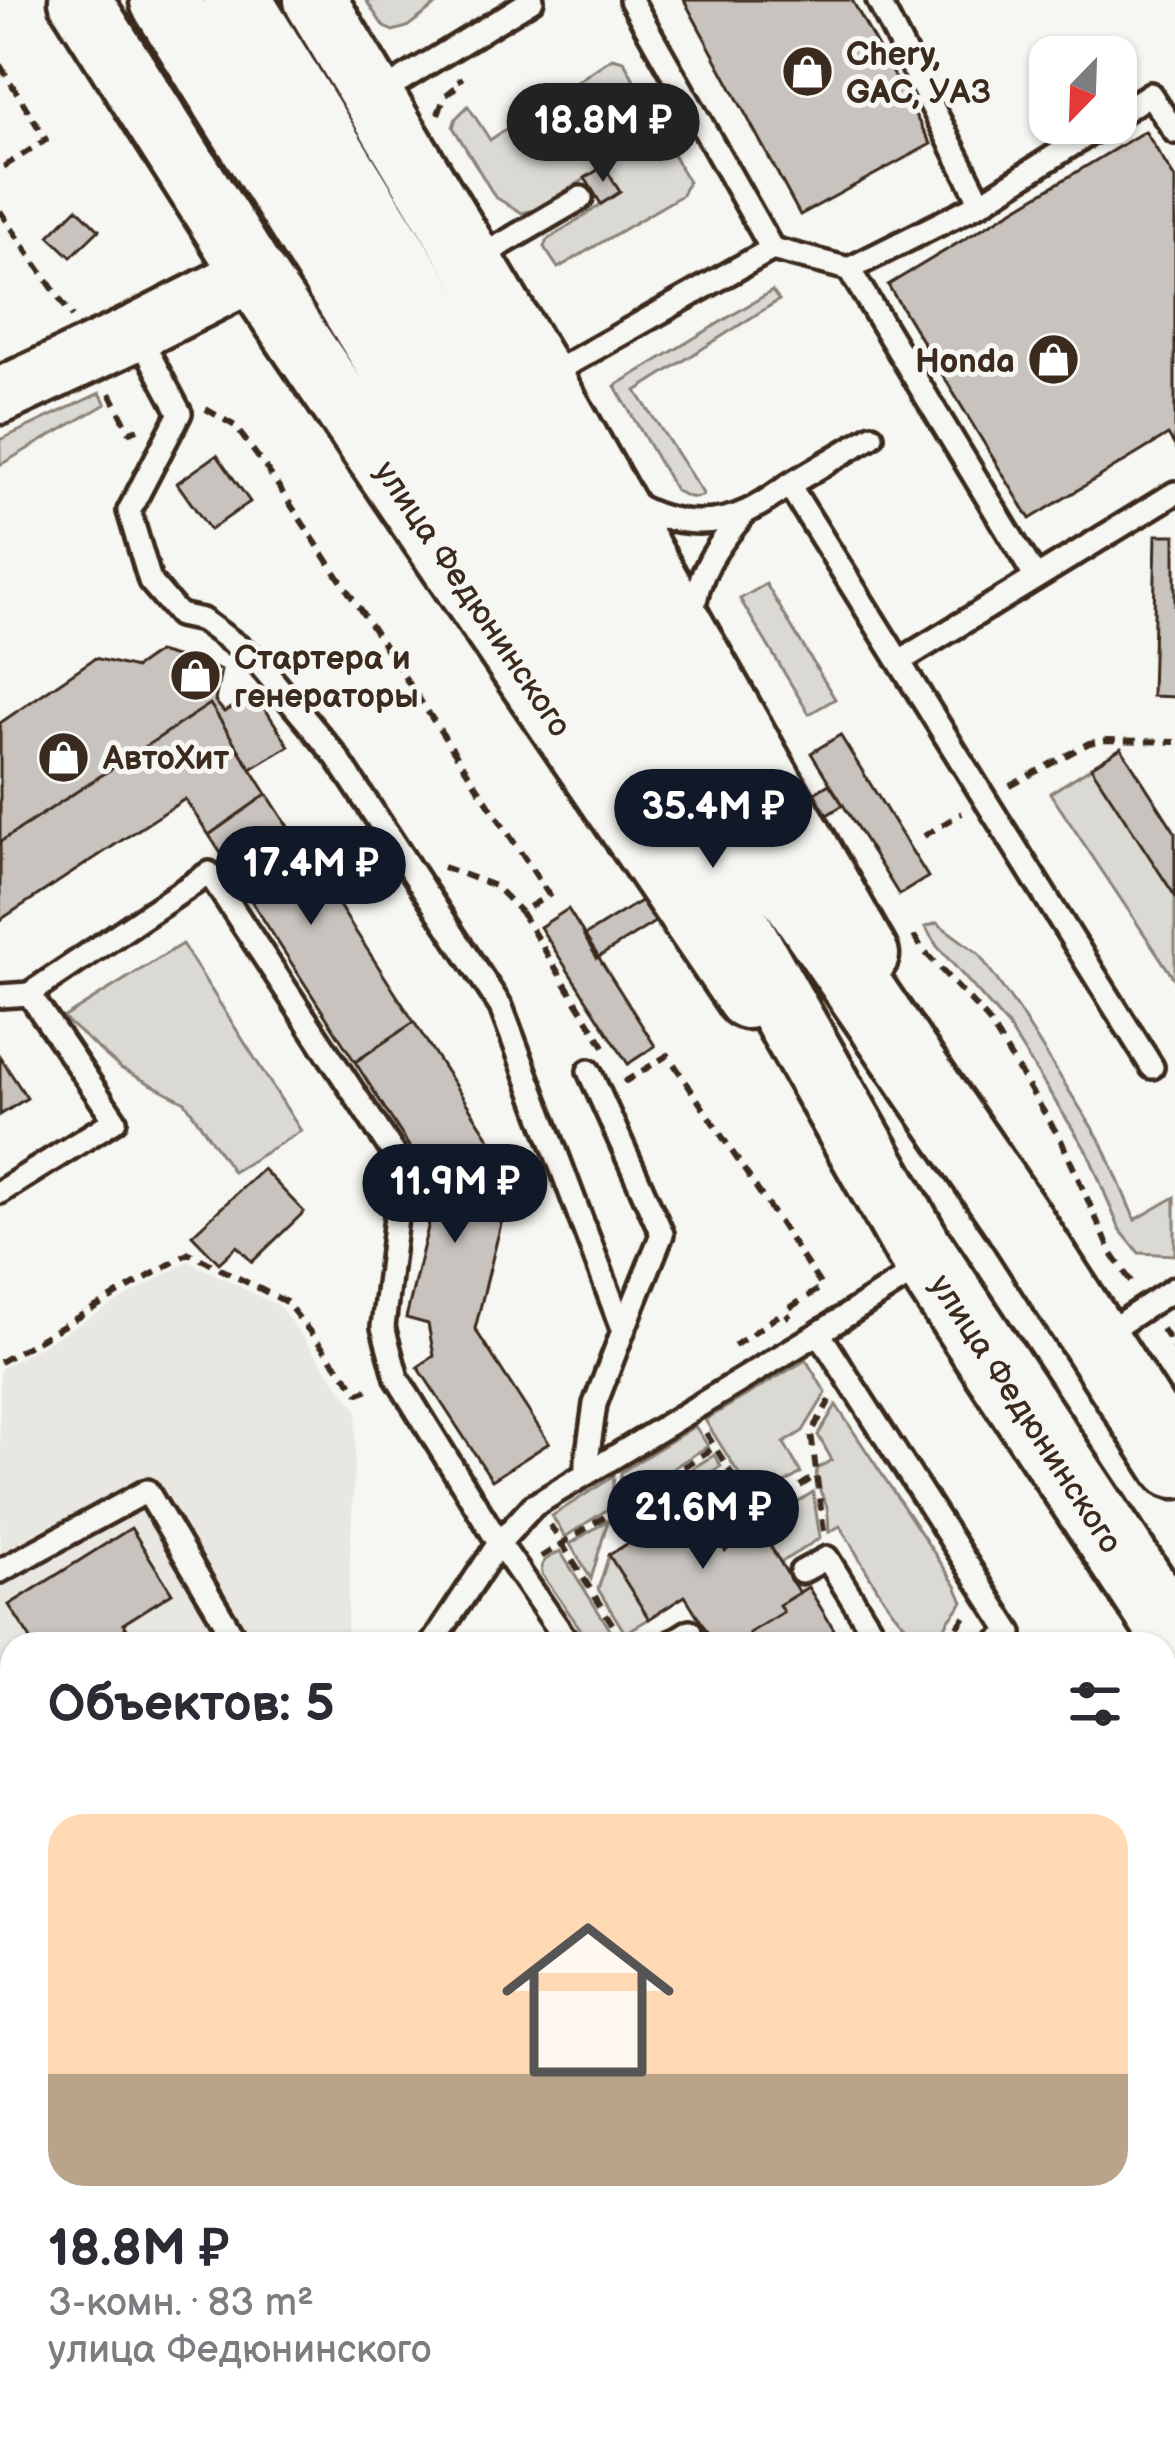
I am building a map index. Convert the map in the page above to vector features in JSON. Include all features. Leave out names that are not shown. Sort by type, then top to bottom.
[{"type":"highway","name":"улица Федюнинского","points":[[164,0],[691,846],[924,1256],[1172,1632]]},
{"type":"highway","points":[[237,0],[738,812],[1016,1216],[1121,1323],[1175,1464]]},
{"type":"main road","name":"улица Федюнинского","points":[[80,0],[253,273],[924,1256]]},
{"type":"main road","points":[[315,0],[542,378],[1016,1216]]},
{"type":"street","points":[[0,396],[253,273]]},
{"type":"lane","points":[[374,97],[532,0]]},
{"type":"lane","points":[[632,0],[772,249]]},
{"type":"lane","points":[[878,0],[981,203]]},
{"type":"lane","points":[[1137,102],[1150,94],[1175,132]]},
{"type":"lane","points":[[542,378],[772,249],[849,269],[981,203],[1073,144]]},
{"type":"lane","points":[[472,261],[581,198]]},
{"type":"lane","points":[[849,269],[1036,578]]},
{"type":"lane","points":[[114,343],[180,413],[129,511],[150,580],[179,614],[202,620],[254,658],[337,756],[501,1007],[623,1331]]},
{"type":"lane","points":[[703,664],[694,633],[695,599],[715,549],[745,513],[872,436]]},
{"type":"lane","points":[[587,458],[623,496],[658,517],[701,521],[745,513]]},
{"type":"lane","points":[[790,485],[1152,1067]]},
{"type":"lane","points":[[900,661],[1175,494]]},
{"type":"lane","points":[[0,996],[29,994],[209,873],[402,1166],[383,1327],[397,1378],[499,1543],[561,1632]]},
{"type":"lane","points":[[0,1192],[115,1120],[29,994]]},
{"type":"lane","points":[[585,1474],[595,1404],[662,1234],[589,1071]]},
{"type":"lane","points":[[440,1632],[499,1543],[533,1506],[812,1337],[924,1256]]},
{"type":"lane","points":[[1121,1323],[1175,1288]]},
{"type":"lane","points":[[812,1337],[1010,1632]]},
{"type":"lane","points":[[0,1571],[147,1492],[231,1632]]},
{"type":"lane","points":[[801,1572],[827,1558],[873,1632]]},
{"type":"path","points":[[437,125],[445,96],[462,82],[445,53]]},
{"type":"path","points":[[0,65],[46,140],[0,169]]},
{"type":"path","points":[[0,211],[68,308],[114,343],[130,432],[201,406],[235,426],[549,895],[520,912]]},
{"type":"path","points":[[924,836],[1089,743],[1175,742]]},
{"type":"path","points":[[398,850],[495,886],[520,912],[626,1082],[668,1055],[822,1287],[785,1311],[812,1337],[835,1391],[811,1433],[827,1558]]},
{"type":"path","points":[[906,922],[923,950],[987,1019],[1061,1140],[1112,1254],[1121,1323],[1175,1349]]},
{"type":"path","points":[[692,1409],[757,1514],[817,1475]]},
{"type":"path","points":[[541,1556],[715,1448]]},
{"type":"path","points":[[533,1506],[617,1632]]},
{"type":"path","points":[[955,1632],[969,1602]]},
{"type":"shaded area","points":[[366,0],[440,2],[407,27],[393,31],[384,27]]},
{"type":"shaded area","points":[[612,58],[624,61],[688,182],[682,195],[558,268],[544,247],[547,240],[620,192],[605,167],[522,213],[495,197],[453,127],[468,106],[490,140]]},
{"type":"shaded area","points":[[772,291],[779,300],[636,391],[704,495],[686,496],[675,490],[615,386]]},
{"type":"shaded area","points":[[100,393],[106,404],[0,465],[0,440]]},
{"type":"shaded area","points":[[766,584],[835,699],[809,714],[740,599]]},
{"type":"shaded area","points":[[1092,767],[1175,896],[1175,980],[1050,793]]},
{"type":"shaded area","points":[[937,923],[978,953],[1021,1014],[1103,1145],[1135,1220],[1175,1197],[1175,1255],[1139,1253],[1120,1230],[1088,1153],[1007,1025],[925,927]]},
{"type":"shaded area","points":[[182,944],[301,1131],[233,1172],[185,1102],[120,1068],[63,1018]]},
{"type":"shaded area","points":[[189,1261],[279,1306],[357,1410],[347,1632],[0,1632],[0,1369]]},
{"type":"shaded area","points":[[806,1360],[826,1393],[803,1431],[784,1443],[801,1473],[756,1501],[705,1420]]},
{"type":"shaded area","points":[[836,1405],[956,1586],[963,1602],[943,1632],[909,1628],[840,1526],[829,1532],[827,1507],[816,1475],[817,1469],[832,1460],[818,1435]]},
{"type":"shaded area","points":[[695,1426],[708,1446],[619,1502],[621,1472]]},
{"type":"shaded area","points":[[714,1455],[721,1466],[657,1506],[659,1511],[648,1518],[638,1502]]},
{"type":"shaded area","points":[[614,1476],[611,1507],[565,1537],[552,1516]]},
{"type":"shaded area","points":[[730,1481],[746,1507],[724,1521],[708,1495]]},
{"type":"shaded area","points":[[813,1492],[820,1538],[780,1563],[758,1527]]},
{"type":"shaded area","points":[[608,1520],[591,1579],[570,1544]]},
{"type":"shaded area","points":[[560,1551],[612,1632],[583,1632],[542,1574],[549,1557]]},
{"type":"shaded area","points":[[609,1555],[649,1619],[624,1632],[598,1589]]},
{"type":"building","name":"Chery, GAC, УАЗ","points":[[684,0],[852,0],[931,144],[800,215]]},
{"type":"building","name":"Honda","points":[[1145,131],[1175,179],[1175,446],[1168,435],[1030,519],[888,285],[1123,144],[1137,144],[1137,136]]},
{"type":"building","points":[[604,166],[620,192],[601,204],[585,178]]},
{"type":"building","points":[[77,208],[99,230],[71,257],[49,236]]},
{"type":"building","points":[[217,455],[250,502],[210,530],[177,483]]},
{"type":"building","points":[[1156,535],[1175,535],[1175,697],[1152,696]]},
{"type":"building","name":"АвтоХит","points":[[158,652],[221,670],[215,701],[224,712],[242,702],[264,707],[289,746],[251,769],[210,704],[0,842],[0,723],[95,658],[135,668]]},
{"type":"building","points":[[210,704],[267,794],[209,835],[185,799],[0,920],[0,842]]},
{"type":"building","points":[[840,735],[928,877],[899,895],[811,753]]},
{"type":"building","points":[[1121,748],[1175,832],[1175,896],[1091,767]]},
{"type":"building","points":[[829,784],[843,805],[597,958],[584,936]]},
{"type":"building","points":[[267,794],[414,1022],[355,1062],[209,835]]},
{"type":"building","points":[[568,909],[655,1046],[628,1064],[540,927]]},
{"type":"building","points":[[414,1022],[513,1175],[475,1329],[549,1443],[492,1480],[418,1367],[434,1356],[428,1324],[406,1318],[437,1190],[355,1062]]},
{"type":"building","points":[[0,1057],[27,1098],[0,1115]]},
{"type":"building","points":[[263,1169],[304,1212],[252,1262],[237,1246],[219,1263],[192,1235]]},
{"type":"building","points":[[685,1488],[725,1551],[760,1529],[799,1593],[779,1605],[783,1612],[751,1632],[708,1632],[685,1596],[649,1619],[609,1555],[635,1539],[629,1530],[659,1511],[656,1506]]},
{"type":"building","points":[[131,1528],[172,1593],[123,1624],[128,1632],[26,1632],[9,1605]]},
{"type":"building","points":[[808,1587],[836,1632],[751,1632],[783,1612],[779,1605]]},
{"type":"place","name":"Chery, GAC, УАЗ","points":[[807,72]]},
{"type":"place","name":"Honda","points":[[1054,360]]},
{"type":"place","name":"Стартера и генераторы","points":[[195,676]]},
{"type":"place","name":"АвтоХит","points":[[64,757]]}]
